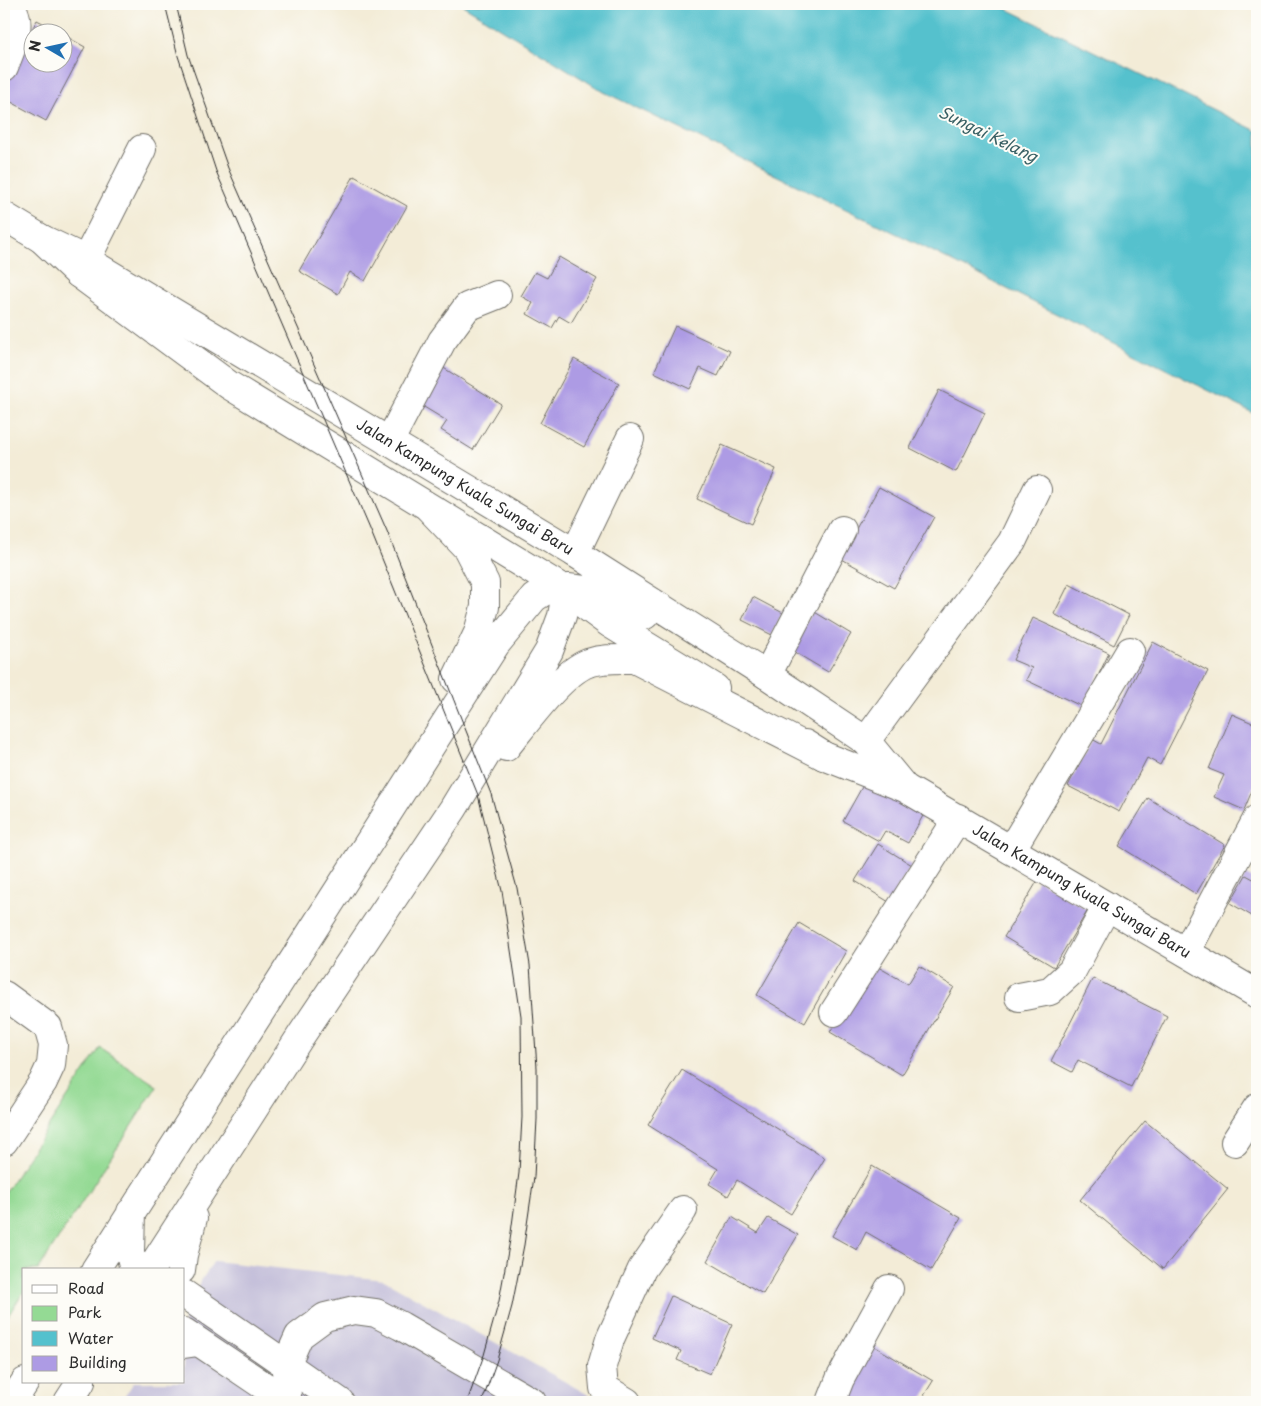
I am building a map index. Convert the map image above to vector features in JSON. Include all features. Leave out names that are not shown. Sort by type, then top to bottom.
[{"type":"street","points":[[4,67],[16,34],[16,16],[8,4]]},
{"type":"street","points":[[82,267],[142,149]]},
{"type":"street","name":"Jalan Kampung Kuala Sungai Baru","points":[[4,216],[42,239],[82,267],[229,385],[560,587],[609,623],[824,756],[906,788],[1257,994]]},
{"type":"street","name":"Jalan Kampung Kuala Sungai Baru","points":[[82,267],[349,417],[575,553],[767,675],[866,741],[906,788]]},
{"type":"street","points":[[389,442],[442,341],[467,307],[497,295]]},
{"type":"street","points":[[151,1268],[302,1034],[453,809],[549,651],[563,610],[564,604],[560,587],[540,558],[516,536],[386,456],[349,417]]},
{"type":"street","points":[[575,553],[630,439]]},
{"type":"street","points":[[866,741],[1012,542],[1037,490]]},
{"type":"street","points":[[400,793],[478,633],[485,607],[485,583],[466,548],[429,508]]},
{"type":"street","points":[[767,675],[842,530]]},
{"type":"street","points":[[96,1268],[496,644],[534,598],[543,592],[560,587],[593,591],[625,605],[741,669],[807,702]]},
{"type":"street","points":[[1011,850],[1130,651]]},
{"type":"street","points":[[453,809],[558,685],[586,664],[609,658],[634,659],[824,756]]},
{"type":"street","points":[[834,1012],[958,818]]},
{"type":"street","points":[[1186,952],[1257,819]]},
{"type":"street","points":[[1019,997],[1050,992],[1072,970],[1107,906]]},
{"type":"street","points":[[4,995],[48,1027],[53,1045],[51,1065],[43,1082],[4,1141]]},
{"type":"street","points":[[1235,1142],[1257,1108]]},
{"type":"street","points":[[181,1268],[199,1195]]},
{"type":"street","points":[[627,1402],[604,1388],[602,1366],[610,1339],[642,1269],[683,1210]]},
{"type":"street","points":[[131,1212],[130,1252],[134,1268]]},
{"type":"street","points":[[831,1402],[840,1379],[889,1290]]},
{"type":"street","points":[[185,1295],[340,1402]]},
{"type":"street","points":[[288,1402],[286,1365],[299,1336],[325,1317],[354,1310],[376,1313],[532,1402]]},
{"type":"street","points":[[188,1339],[288,1402]]},
{"type":"street","points":[[12,1402],[24,1384]]},
{"type":"shaded area","points":[[214,1261],[384,1280],[601,1402],[121,1402],[133,1384],[185,1384],[185,1305]]},
{"type":"green space","points":[[100,1048],[157,1086],[39,1268],[22,1268],[22,1294],[4,1322],[4,1194]]},
{"type":"water","name":"Sungai Kelang","points":[[461,4],[997,4],[1257,131],[1257,415],[920,245],[604,92]]},
{"type":"building","points":[[72,40],[85,47],[72,72]]},
{"type":"building","points":[[22,48],[22,72],[72,72],[46,121],[4,98],[4,82]]},
{"type":"building","points":[[354,176],[407,206],[365,281],[350,272],[338,294],[299,271]]},
{"type":"building","points":[[559,257],[597,279],[571,323],[559,316],[552,328],[527,314],[533,303],[521,296],[535,272],[547,278]]},
{"type":"building","points":[[675,326],[730,351],[718,376],[700,368],[690,389],[654,372]]},
{"type":"building","points":[[574,359],[619,383],[584,447],[540,423]]},
{"type":"building","points":[[442,367],[501,404],[473,450],[441,430],[447,421],[419,404]]},
{"type":"building","points":[[939,390],[985,413],[956,472],[910,448]]},
{"type":"building","points":[[722,445],[776,469],[751,524],[697,499]]},
{"type":"building","points":[[879,487],[934,517],[894,588],[840,558]]},
{"type":"building","points":[[1069,584],[1129,615],[1114,645],[1054,614]]},
{"type":"building","points":[[753,597],[783,613],[772,635],[742,620]]},
{"type":"building","points":[[813,611],[851,634],[828,672],[791,650]]},
{"type":"building","points":[[1033,618],[1109,653],[1083,707],[1026,680],[1032,668],[1013,660]]},
{"type":"building","points":[[1153,642],[1208,671],[1160,765],[1147,758],[1119,812],[1068,786],[1092,739],[1101,744]]},
{"type":"building","points":[[1232,714],[1257,725],[1257,787],[1254,786],[1244,810],[1214,797],[1224,775],[1209,769]]},
{"type":"building","points":[[866,780],[925,812],[908,843],[885,831],[879,841],[843,821]]},
{"type":"building","points":[[1148,798],[1225,845],[1196,894],[1119,846]]},
{"type":"building","points":[[878,844],[912,865],[889,902],[855,881]]},
{"type":"building","points":[[1246,875],[1257,881],[1257,919],[1230,903]]},
{"type":"building","points":[[1038,880],[1088,910],[1054,967],[1004,937]]},
{"type":"building","points":[[799,923],[846,951],[805,1023],[757,995]]},
{"type":"building","points":[[871,963],[908,984],[919,966],[954,987],[902,1075],[830,1032]]},
{"type":"building","points":[[1093,978],[1167,1016],[1131,1087],[1078,1060],[1072,1072],[1051,1061]]},
{"type":"building","points":[[682,1070],[825,1158],[791,1214],[737,1180],[728,1196],[709,1184],[718,1169],[648,1125]]},
{"type":"building","points":[[1145,1121],[1228,1189],[1163,1269],[1080,1200]]},
{"type":"building","points":[[872,1166],[961,1218],[931,1270],[866,1232],[857,1250],[832,1236]]},
{"type":"building","points":[[732,1217],[758,1233],[768,1218],[798,1235],[763,1294],[707,1261]]},
{"type":"building","points":[[671,1296],[732,1324],[710,1374],[677,1360],[681,1351],[652,1338]]},
{"type":"building","points":[[874,1346],[933,1381],[920,1402],[841,1402]]},
{"type":"tram line","points":[[165,4],[178,56],[216,171],[370,529],[478,795],[502,891],[521,1016],[522,1117],[519,1173],[499,1301],[484,1355],[467,1402]]},
{"type":"tram line","points":[[176,4],[188,55],[228,168],[387,531],[491,794],[517,888],[530,965],[537,1068],[534,1177],[524,1245],[512,1306],[497,1360],[482,1402]]}]
